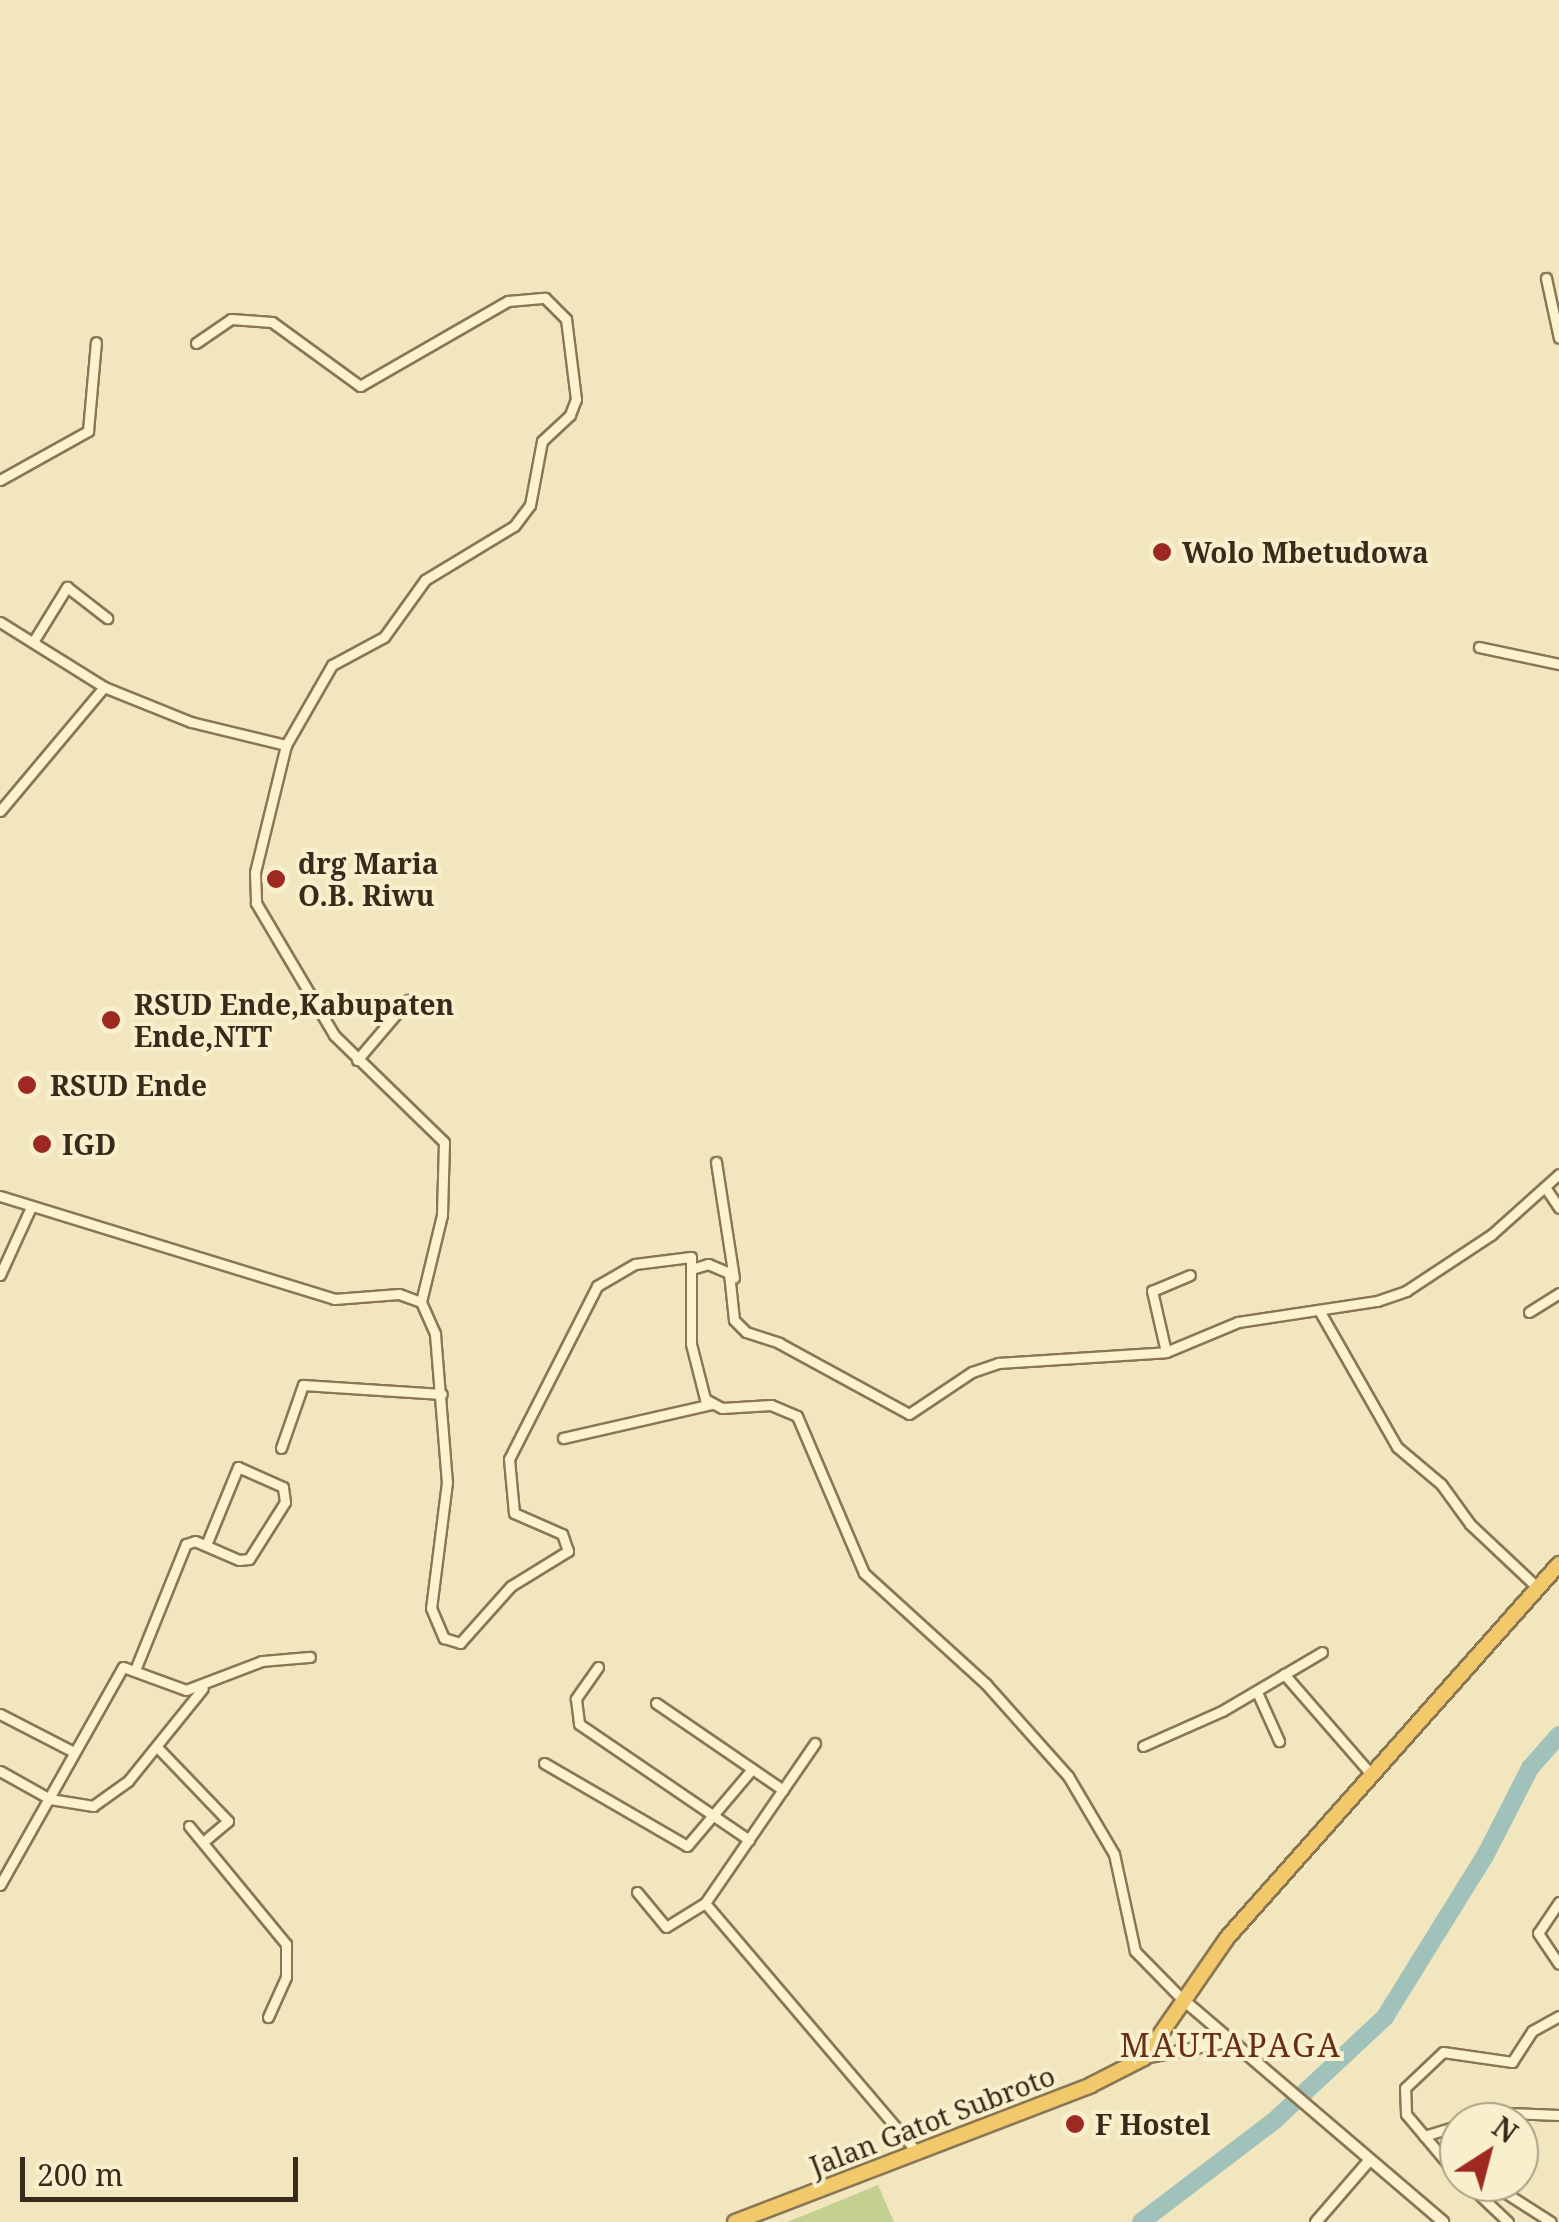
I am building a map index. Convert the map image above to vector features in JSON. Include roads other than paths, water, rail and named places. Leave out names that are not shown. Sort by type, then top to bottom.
[{"type":"highway","points":[[1144,2058],[1186,2003],[1227,1938],[1559,1564]]},
{"type":"highway","name":"Jalan Gatot Subroto","points":[[735,2222],[918,2152],[1144,2058]]},
{"type":"street","points":[[1546,278],[1559,338]]},
{"type":"street","points":[[196,343],[231,319],[272,322],[360,386],[519,297],[545,298],[566,318],[576,399],[570,415],[542,441],[530,505],[514,526],[425,580],[386,635],[332,665],[286,744],[255,872],[256,903],[334,1035],[444,1142],[442,1215],[421,1302],[435,1334],[442,1394],[446,1497],[429,1586],[439,1632],[460,1643],[511,1586],[568,1551],[562,1534],[514,1512],[508,1459],[596,1286],[635,1264],[677,1255],[692,1257],[696,1268],[691,1344],[711,1404]]},
{"type":"street","points":[[0,480],[88,432],[96,342]]},
{"type":"street","points":[[32,642],[67,588],[106,618]]},
{"type":"street","points":[[0,622],[104,688],[191,722],[286,744]]},
{"type":"street","points":[[1479,647],[1559,664]]},
{"type":"street","points":[[0,811],[104,688]]},
{"type":"street","points":[[357,1060],[408,1000]]},
{"type":"street","points":[[716,1162],[734,1282],[734,1320],[746,1332],[779,1343],[909,1414],[972,1372],[998,1363],[1166,1352],[1238,1322],[1376,1302],[1434,1275],[1559,1174]]},
{"type":"street","points":[[1545,1187],[1559,1208]]},
{"type":"street","points":[[0,1196],[345,1302],[399,1294],[421,1302]]},
{"type":"street","points":[[0,1275],[31,1207]]},
{"type":"street","points":[[696,1268],[718,1266],[734,1282]]},
{"type":"street","points":[[1166,1352],[1152,1291],[1190,1275]]},
{"type":"street","points":[[1529,1312],[1559,1293]]},
{"type":"street","points":[[1320,1312],[1397,1447],[1441,1484],[1470,1524],[1538,1588]]},
{"type":"street","points":[[281,1448],[303,1385],[442,1394]]},
{"type":"street","points":[[563,1438],[711,1404],[771,1405],[797,1416],[864,1573],[986,1684],[1068,1776],[1114,1854],[1135,1950],[1227,2042],[1443,2222]]},
{"type":"street","points":[[135,1670],[186,1544],[206,1544],[249,1559],[285,1502],[283,1488],[238,1467],[206,1544]]},
{"type":"street","points":[[1143,1746],[1257,1692],[1322,1652]]},
{"type":"street","points":[[0,1886],[119,1670],[135,1670],[172,1688],[202,1688],[262,1661],[310,1657]]},
{"type":"street","points":[[598,1667],[576,1700],[579,1724],[749,1840]]},
{"type":"street","points":[[1284,1674],[1370,1773]]},
{"type":"street","points":[[0,1772],[50,1799],[82,1808],[101,1803],[158,1748],[202,1688]]},
{"type":"street","points":[[1257,1692],[1279,1740]]},
{"type":"street","points":[[656,1703],[783,1790]]},
{"type":"street","points":[[0,1714],[74,1752]]},
{"type":"street","points":[[637,1892],[666,1927],[705,1903],[815,1743]]},
{"type":"street","points":[[158,1748],[228,1820],[204,1842]]},
{"type":"street","points":[[544,1763],[683,1845],[696,1843],[752,1769]]},
{"type":"street","points":[[190,1826],[286,1944],[286,1978],[268,2018]]},
{"type":"street","points":[[1559,1902],[1538,1933],[1559,1964]]},
{"type":"street","points":[[705,1903],[918,2152]]},
{"type":"street","points":[[1439,2154],[1406,2114],[1401,2095],[1436,2056],[1451,2050],[1512,2062],[1532,2032],[1559,2016]]},
{"type":"street","points":[[1144,2058],[1227,2042]]},
{"type":"street","points":[[1424,2136],[1439,2131]]},
{"type":"street","points":[[1316,2222],[1368,2162]]},
{"type":"street","points":[[1489,2202],[1508,2222]]},
{"type":"street","points":[[1520,2202],[1551,2222]]},
{"type":"waterway","points":[[1141,2222],[1274,2121],[1385,2017],[1485,1856],[1530,1768],[1559,1735]]},
{"type":"place","name":"Wolo Mbetudowa","points":[[1162,552]]},
{"type":"place","name":"drg Maria O.B. Riwu","points":[[276,879]]},
{"type":"place","name":"RSUD Ende,Kabupaten Ende,NTT","points":[[111,1020]]},
{"type":"place","name":"RSUD Ende","points":[[27,1085]]},
{"type":"place","name":"IGD","points":[[42,1144]]},
{"type":"place","name":"F Hostel","points":[[1075,2124]]},
{"type":"district","name":"MAUTAPAGA","points":[[1231,2045]]}]
